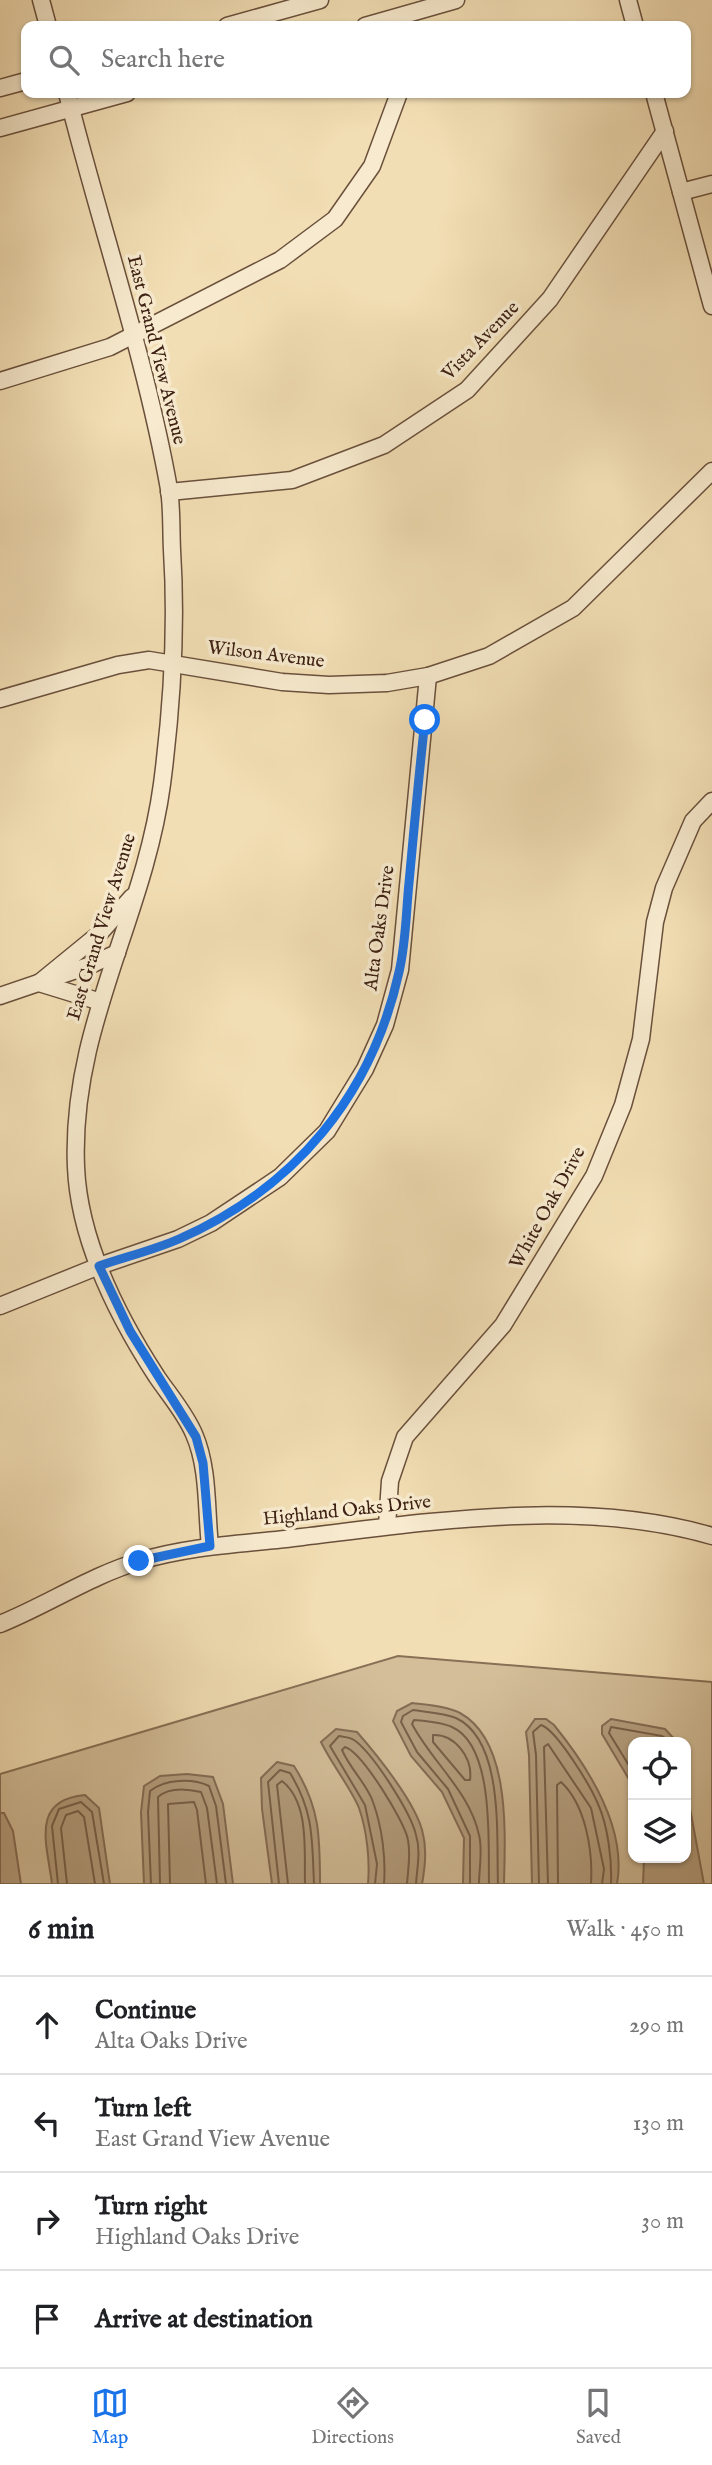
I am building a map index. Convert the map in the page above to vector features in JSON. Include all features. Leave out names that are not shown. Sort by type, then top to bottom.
[{"type":"street","points":[[41,0],[47,21]]},
{"type":"street","points":[[246,21],[320,0]]},
{"type":"street","points":[[396,0],[401,21],[456,0]]},
{"type":"street","points":[[628,0],[634,21]]},
{"type":"street","points":[[0,88],[21,82]]},
{"type":"street","points":[[0,128],[69,101],[91,98]]},
{"type":"street","points":[[0,381],[110,347],[280,260],[335,219],[372,166],[396,98]]},
{"type":"street","points":[[655,98],[712,306]]},
{"type":"street","name":"East Grand View Avenue","points":[[69,101],[133,337],[169,492],[174,580],[173,662],[162,786],[139,888],[82,1065],[76,1103],[80,1196],[99,1266],[130,1331],[196,1437],[203,1463],[210,1546]]},
{"type":"street","name":"Vista Avenue","points":[[169,492],[292,480],[384,444],[467,390],[550,299],[665,131]]},
{"type":"street","points":[[681,192],[712,184]]},
{"type":"street","name":"Wilson Avenue","points":[[0,699],[118,665],[149,660],[282,681],[329,685],[387,683],[428,676],[489,656],[573,608],[712,471]]},
{"type":"street","name":"Alta Oaks Drive","points":[[0,1306],[99,1266],[178,1239],[211,1223],[280,1177],[327,1130],[365,1069],[385,1025],[400,970],[428,676]]},
{"type":"street","name":"White Oak Drive","points":[[387,1526],[390,1481],[405,1437],[503,1325],[594,1176],[622,1105],[641,1040],[655,922],[664,888],[693,821],[712,801]]},
{"type":"street","points":[[39,983],[99,934],[139,888]]},
{"type":"street","points":[[0,996],[117,953]]},
{"type":"street","points":[[39,983],[101,1002]]},
{"type":"street","name":"Highland Oaks Drive","points":[[0,1624],[127,1565],[210,1546],[387,1526],[527,1517],[648,1520],[712,1536]]},
{"type":"shaded area","points":[[398,1656],[712,1682],[712,1884],[0,1884],[0,1774]]},
{"type":"water","points":[[412,1703],[443,1707],[460,1713],[477,1726],[489,1744],[502,1790],[504,1884],[463,1884],[464,1838],[442,1792],[411,1756],[393,1721],[397,1711]]},
{"type":"water","points":[[535,1719],[546,1719],[554,1725],[580,1760],[602,1799],[616,1841],[619,1863],[617,1884],[532,1884],[526,1732]]},
{"type":"water","points":[[611,1719],[665,1729],[672,1737],[628,1737],[628,1778],[602,1734],[602,1726]]},
{"type":"water","points":[[336,1729],[357,1732],[395,1780],[413,1809],[424,1840],[422,1884],[368,1884],[367,1846],[359,1808],[321,1742]]},
{"type":"water","points":[[277,1762],[294,1766],[314,1809],[319,1837],[320,1884],[272,1884],[262,1809],[261,1778]]},
{"type":"water","points":[[187,1774],[213,1777],[223,1804],[233,1884],[144,1884],[141,1812],[144,1786],[160,1776]]},
{"type":"water","points":[[85,1795],[99,1808],[110,1884],[52,1884],[46,1840],[49,1815],[56,1805]]},
{"type":"water","points":[[0,1813],[4,1813],[13,1831],[21,1884],[0,1884]]},
{"type":"water","points":[[691,1814],[704,1884],[643,1884],[644,1863],[691,1863]]},
{"type":"route","points":[[139,1561],[210,1546],[203,1463],[196,1437],[178,1404],[158,1378],[130,1331],[99,1266],[178,1239],[211,1223],[280,1177],[327,1130],[365,1069],[385,1025],[400,970],[425,720]]}]
